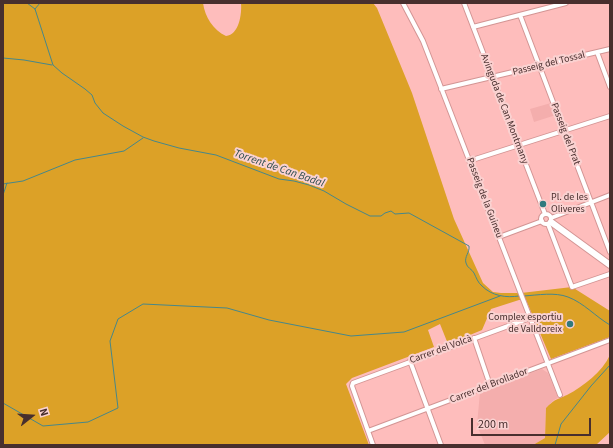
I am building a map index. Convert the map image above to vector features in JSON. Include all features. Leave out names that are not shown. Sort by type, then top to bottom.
[{"type":"street","name":"Passeig de la Guineu","points":[[403,3],[423,41],[530,318],[549,363],[560,395]]},
{"type":"street","name":"Avinguda de Can Montmany","points":[[464,3],[545,214]]},
{"type":"street","points":[[473,27],[566,3]]},
{"type":"street","name":"Passeig del Prat","points":[[520,15],[610,252]]},
{"type":"street","name":"Passeig del Tossal","points":[[441,89],[610,49]]},
{"type":"street","points":[[597,52],[610,87]]},
{"type":"street","points":[[469,161],[610,116]]},
{"type":"street","points":[[499,237],[542,221],[545,224],[610,196]]},
{"type":"street","points":[[542,221],[542,216],[549,214],[572,287],[610,274]]},
{"type":"street","points":[[550,221],[610,266]]},
{"type":"street","name":"Carrer del Volcà","points":[[368,431],[352,386],[353,383],[530,318]]},
{"type":"street","points":[[474,338],[490,385]]},
{"type":"street","name":"Carrer del Brollador","points":[[368,431],[610,340]]},
{"type":"street","points":[[410,361],[441,445]]},
{"type":"street","points":[[368,431],[373,445]]},
{"type":"shaded area","points":[[3,3],[203,3],[210,22],[217,30],[226,36],[230,35],[237,28],[241,13],[241,3],[373,3],[377,8],[412,93],[454,219],[483,283],[493,292],[501,293],[521,293],[572,287],[610,311],[610,337],[551,359],[526,300],[519,300],[491,309],[482,330],[448,344],[440,324],[428,330],[434,347],[352,378],[346,384],[369,445],[3,445]]},
{"type":"shaded area","points":[[551,103],[556,115],[534,122],[530,109]]},
{"type":"shaded area","points":[[610,355],[610,432],[596,445],[533,445],[545,438],[546,408],[554,401],[586,383],[597,373]]},
{"type":"shaded area","points":[[542,369],[548,373],[558,398],[546,408],[545,438],[533,445],[485,445],[477,425],[480,392]]},
{"type":"waterway","name":"Torrent de Can Badal","points":[[27,3],[35,9],[53,65],[92,95],[95,103],[103,113],[123,126],[154,141],[179,148],[216,155],[279,179],[309,185],[324,191],[370,216],[381,216],[391,211],[395,214],[409,213],[469,246],[466,259],[467,265],[479,283],[486,289],[499,296],[519,296]]},
{"type":"waterway","name":"Torrent de Can Badal","points":[[35,9],[40,3]]},
{"type":"waterway","points":[[3,58],[52,65]]},
{"type":"waterway","points":[[3,184],[23,181],[75,160],[124,151],[143,138]]},
{"type":"waterway","points":[[3,195],[7,183]]},
{"type":"waterway","name":"Torrent de Can Badal","points":[[524,296],[552,294],[563,295],[579,303],[610,325]]},
{"type":"waterway","points":[[3,403],[43,426],[88,422],[118,408],[110,341],[118,319],[143,304],[227,308],[269,320],[351,336],[404,332],[500,296]]},
{"type":"waterway","points":[[555,445],[561,424],[610,365]]},
{"type":"place","name":"Pl. de les Oliveres","points":[[543,204]]},
{"type":"place","name":"Complex esportiu de Valldoreix","points":[[570,324]]}]
